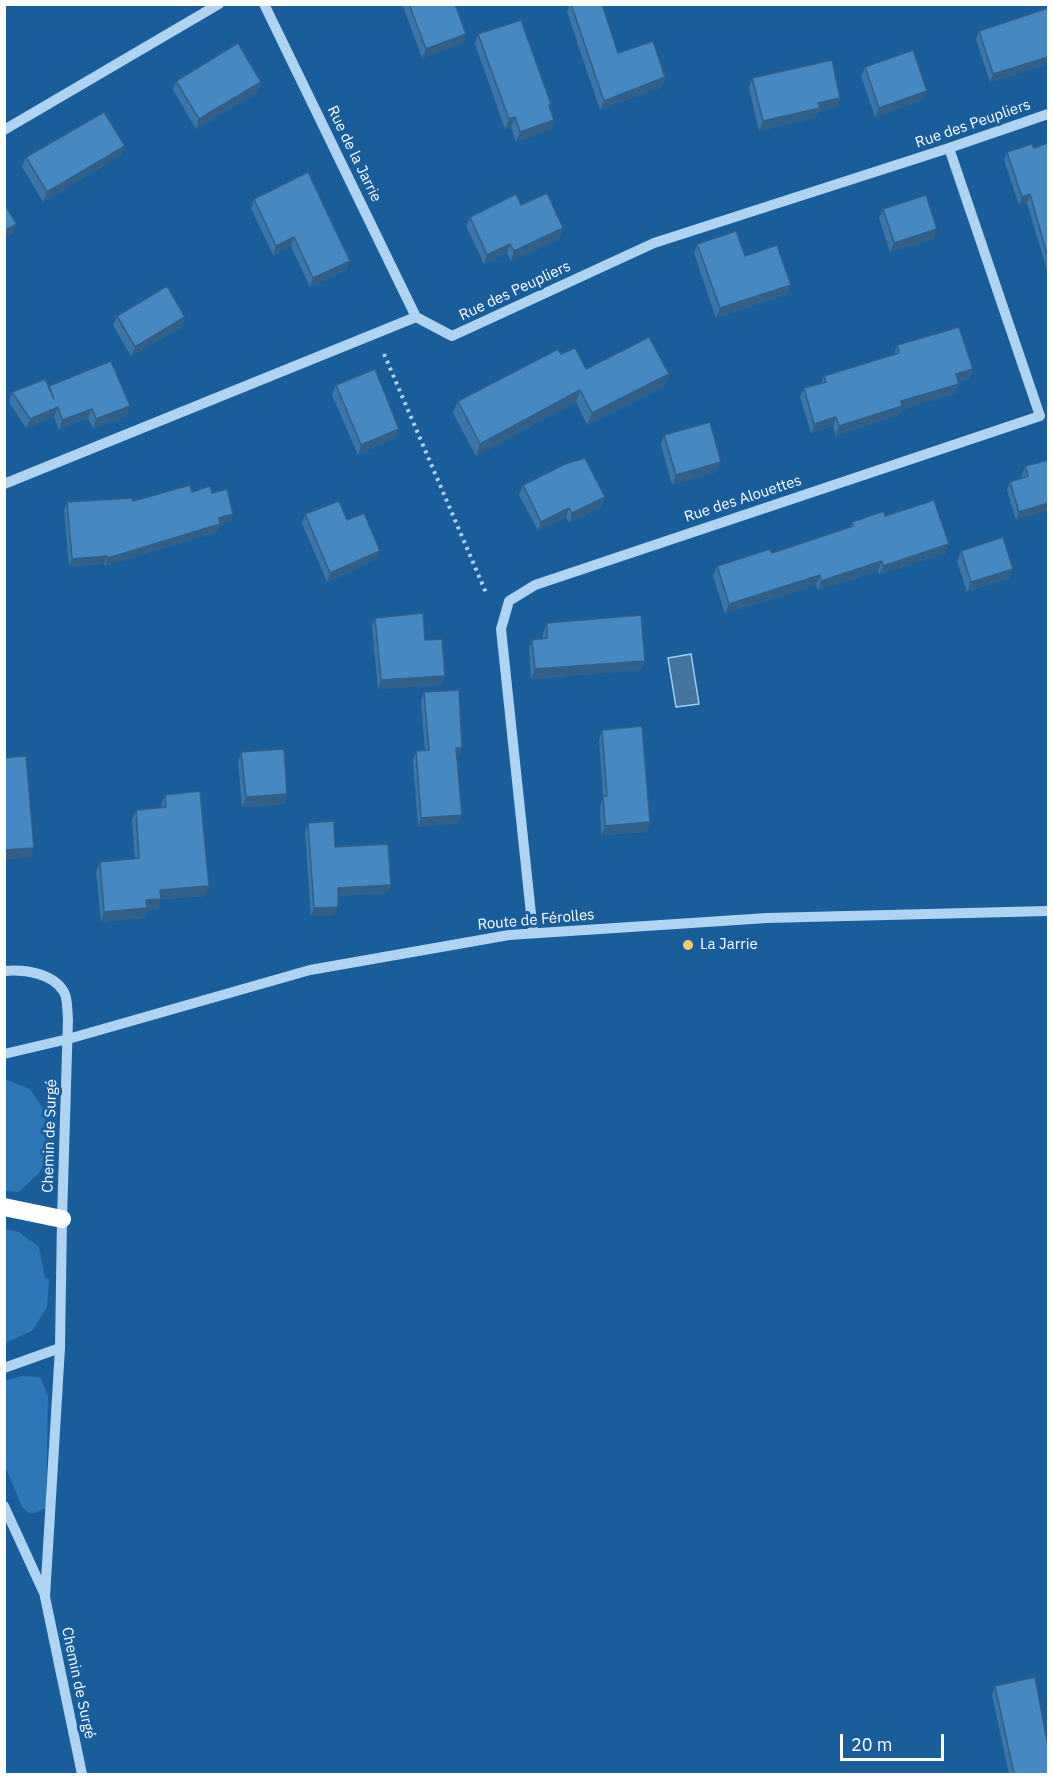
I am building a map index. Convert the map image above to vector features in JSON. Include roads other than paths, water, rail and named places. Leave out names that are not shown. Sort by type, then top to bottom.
[{"type":"highway","points":[[4,1207],[62,1219]]},
{"type":"street","points":[[4,130],[219,4]]},
{"type":"street","name":"Rue de la Jarrie","points":[[264,4],[416,317]]},
{"type":"street","name":"Rue des Peupliers","points":[[416,317],[452,336],[654,243],[950,148],[1048,114]]},
{"type":"street","name":"Rue des Alouettes","points":[[533,933],[501,629],[509,601],[535,585],[1040,416],[950,148]]},
{"type":"street","points":[[4,484],[416,317]]},
{"type":"street","name":"Route de Férolles","points":[[4,1054],[68,1039],[310,970],[509,935],[767,918],[1048,911]]},
{"type":"street","name":"Chemin de Surgé","points":[[4,971],[20,970],[55,980],[65,993],[68,1020],[60,1348],[45,1597]]},
{"type":"street","points":[[4,1368],[60,1348]]},
{"type":"street","name":"Chemin de Surgé","points":[[4,1506],[45,1597],[82,1774]]},
{"type":"place","name":"La Jarrie","points":[[688,945]]}]
